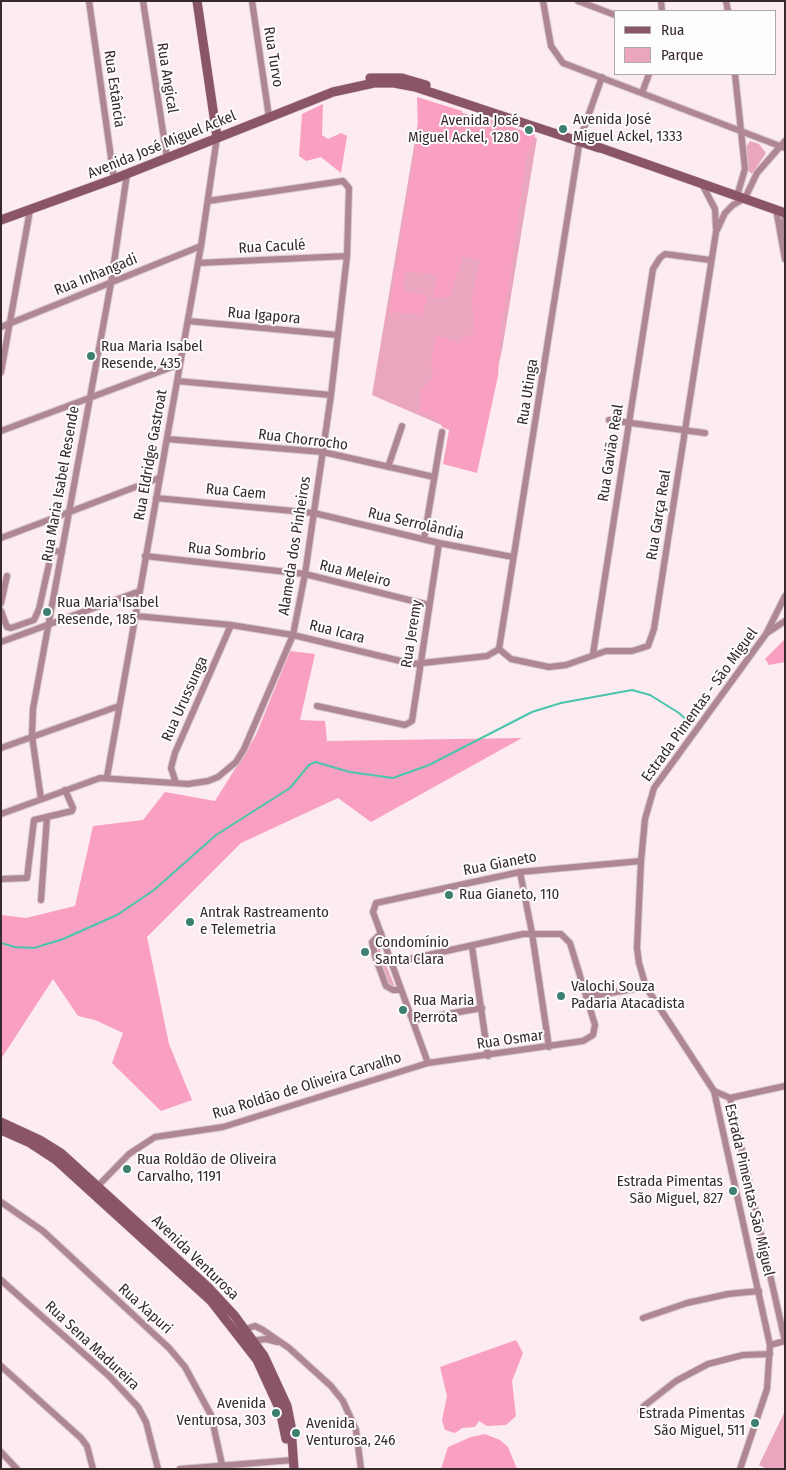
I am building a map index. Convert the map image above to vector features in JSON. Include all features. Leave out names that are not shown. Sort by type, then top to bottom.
[{"type":"street","name":"Rua Estância","points":[[89,1],[114,179]]},
{"type":"street","name":"Rua Angical","points":[[143,1],[167,158]]},
{"type":"street","points":[[197,1],[217,137]]},
{"type":"street","name":"Rua Turvo","points":[[252,1],[269,117]]},
{"type":"street","points":[[543,1],[551,46],[563,62],[783,145],[764,163],[741,197],[728,209],[716,232]]},
{"type":"street","points":[[578,1],[614,15]]},
{"type":"street","points":[[642,93],[650,75]]},
{"type":"street","points":[[734,75],[744,174],[741,197]]},
{"type":"street","name":"Rua Utinga","points":[[499,650],[580,141],[602,78]]},
{"type":"street","name":"Avenida José Miguel Ackel","points":[[1,220],[127,174],[333,92],[374,83],[401,84],[580,141],[785,213]]},
{"type":"street","name":"Rua Eldridge Gastroat","points":[[107,777],[201,246],[217,137]]},
{"type":"street","name":"Rua Maria Isabel Resende","points":[[41,799],[32,736],[33,709],[110,283],[127,174]]},
{"type":"street","points":[[744,174],[754,177]]},
{"type":"street","name":"Alameda dos Pinheiros","points":[[1,814],[92,780],[107,777],[188,784],[208,781],[228,769],[236,762],[250,737],[294,634],[305,574],[331,395],[347,256],[349,188],[343,181],[208,201]]},
{"type":"street","points":[[701,182],[716,209],[716,232]]},
{"type":"street","points":[[776,209],[785,259]]},
{"type":"street","points":[[1,372],[30,210]]},
{"type":"street","points":[[781,238],[785,217]]},
{"type":"street","name":"Rua Garça Real","points":[[499,650],[510,659],[549,667],[566,666],[594,654],[642,650],[648,646],[651,639],[710,260],[716,232]]},
{"type":"street","name":"Rua Inhangadi","points":[[1,327],[201,246]]},
{"type":"street","name":"Rua Gavião Real","points":[[594,654],[628,422],[653,269],[660,258],[672,253],[710,260]]},
{"type":"street","name":"Rua Caculé","points":[[198,263],[347,256]]},
{"type":"street","name":"Rua Igapora","points":[[188,321],[338,335]]},
{"type":"street","points":[[1,432],[180,364]]},
{"type":"street","points":[[177,381],[331,395]]},
{"type":"street","points":[[609,420],[705,433]]},
{"type":"street","points":[[388,467],[402,426]]},
{"type":"street","points":[[424,539],[442,432]]},
{"type":"street","name":"Rua Chorrocho","points":[[166,439],[323,452],[434,477]]},
{"type":"street","points":[[1,538],[159,478]]},
{"type":"street","name":"Rua Caem","points":[[156,498],[314,513]]},
{"type":"street","name":"Rua Serrolândia","points":[[314,513],[424,539],[513,557]]},
{"type":"street","name":"Rua Jeremy","points":[[317,706],[405,725],[412,721],[439,542]]},
{"type":"street","points":[[1,612],[7,627],[11,628],[34,620],[39,609],[51,555],[54,551],[62,552]]},
{"type":"street","name":"Rua Sombrio","points":[[145,556],[305,574]]},
{"type":"street","name":"Rua Meleiro","points":[[305,574],[429,605]]},
{"type":"street","points":[[1,603],[8,576]]},
{"type":"street","points":[[1,642],[140,591]]},
{"type":"street","name":"Estrada Pimentas - São Miguel","points":[[641,861],[645,819],[654,788],[766,634],[785,596]]},
{"type":"street","name":"Rua Icara","points":[[136,616],[231,625],[294,634],[397,661],[420,664],[487,656],[499,650]]},
{"type":"street","points":[[766,634],[785,621]]},
{"type":"street","name":"Rua Urussunga","points":[[176,783],[171,768],[175,753],[231,625]]},
{"type":"street","points":[[1,748],[120,706]]},
{"type":"street","points":[[1,878],[27,878],[32,823],[38,818],[72,811],[74,808],[65,790]]},
{"type":"street","points":[[41,900],[47,817]]},
{"type":"street","name":"Rua Gianeto","points":[[381,933],[373,912],[378,901],[520,872],[641,861]]},
{"type":"street","name":"Estrada Pimentas São Miguel","points":[[641,861],[637,948],[646,987],[714,1090],[770,1345],[770,1370],[764,1403],[740,1469]]},
{"type":"street","points":[[520,872],[532,933],[549,1047]]},
{"type":"street","points":[[401,990],[393,990],[386,986],[378,964],[372,945],[374,939],[381,933],[428,1063]]},
{"type":"street","points":[[392,963],[532,933],[556,933],[568,939],[586,997],[646,987]]},
{"type":"street","points":[[472,947],[488,1056]]},
{"type":"street","name":"Rua Osmar","points":[[428,1063],[583,1042],[593,1035],[594,1025],[586,997]]},
{"type":"street","points":[[413,1020],[482,1008]]},
{"type":"street","name":"Rua Roldão de Oliveira Carvalho","points":[[96,1188],[129,1154],[155,1137],[223,1126],[428,1063]]},
{"type":"street","points":[[730,1098],[785,1086]]},
{"type":"street","name":"Estrada Pimentas São Miguel","points":[[714,1090],[730,1098],[785,1342]]},
{"type":"street","name":"Avenida Venturosa","points":[[1,1122],[52,1147],[208,1288],[249,1341],[264,1356],[286,1406],[291,1464]]},
{"type":"street","name":"Avenida Venturosa","points":[[1,1130],[47,1153],[96,1188]]},
{"type":"street","name":"Rua Xapuri","points":[[1,1202],[42,1231],[169,1348],[185,1367],[211,1415],[222,1467]]},
{"type":"street","name":"Rua Sena Madureira","points":[[1,1280],[110,1376],[138,1407],[146,1422],[158,1469]]},
{"type":"street","points":[[643,1318],[687,1303],[728,1294],[759,1291]]},
{"type":"street","points":[[241,1331],[255,1326],[283,1343],[331,1386],[343,1401],[356,1430],[361,1469]]},
{"type":"street","points":[[249,1341],[266,1339],[283,1343]]},
{"type":"street","points":[[770,1345],[785,1342]]},
{"type":"street","points":[[641,1411],[644,1406],[676,1381],[708,1364],[743,1354],[770,1354]]},
{"type":"street","points":[[1,1366],[80,1438],[87,1446],[92,1469]]},
{"type":"street","points":[[1,1452],[18,1469]]},
{"type":"street","points":[[180,1469],[291,1464]]},
{"type":"green space","points":[[422,99],[537,138],[502,350],[481,442],[372,395]]},
{"type":"green space","points":[[750,141],[759,144],[766,153],[752,174],[748,171],[746,147]]},
{"type":"green space","points":[[376,940],[395,987],[388,984],[373,947]]},
{"type":"green space","points":[[785,1411],[785,1469],[767,1469],[759,1465]]},
{"type":"shaded area","points":[[417,97],[462,111],[461,125],[487,129],[490,119],[535,135],[526,159],[510,278],[501,327],[498,376],[477,473],[443,464],[449,430],[442,427],[441,422],[420,411],[420,393],[433,376],[431,361],[437,335],[457,343],[474,332],[472,297],[480,261],[463,256],[449,297],[432,297],[438,275],[405,271],[403,291],[428,295],[422,315],[389,312],[418,134]]},
{"type":"shaded area","points":[[323,104],[322,135],[328,139],[341,133],[347,136],[341,173],[321,157],[306,161],[299,156],[302,114]]},
{"type":"shaded area","points":[[785,639],[785,662],[769,665],[765,659]]},
{"type":"shaded area","points":[[290,651],[315,654],[300,720],[325,721],[327,741],[522,738],[371,822],[338,798],[241,843],[147,937],[169,1044],[192,1100],[161,1111],[112,1063],[123,1033],[95,1020],[78,1016],[53,979],[1,1059],[1,915],[26,918],[75,906],[93,826],[143,820],[165,792],[215,801],[256,735]]},
{"type":"shaded area","points":[[516,1340],[523,1353],[512,1381],[516,1416],[506,1425],[487,1426],[479,1421],[475,1427],[462,1428],[455,1433],[445,1430],[442,1420],[447,1396],[440,1367]]},
{"type":"shaded area","points":[[485,1434],[500,1440],[508,1447],[517,1469],[441,1469],[448,1447],[471,1437]]},
{"type":"waterway","points":[[1,943],[15,947],[34,948],[63,939],[117,915],[154,890],[216,835],[290,788],[309,765],[315,762],[350,772],[393,778],[429,765],[532,712],[561,703],[632,690],[650,695],[679,713],[692,725]]},
{"type":"place","name":"Avenida José Miguel Ackel, 1333","points":[[563,129]]},
{"type":"place","name":"Avenida José Miguel Ackel, 1280","points":[[529,130]]},
{"type":"place","name":"Rua Maria Isabel Resende, 435","points":[[91,356]]},
{"type":"place","name":"Rua Maria Isabel Resende, 185","points":[[47,612]]},
{"type":"place","name":"Rua Gianeto, 110","points":[[449,895]]},
{"type":"place","name":"Antrak Rastreamento e Telemetria","points":[[190,922]]},
{"type":"place","name":"Condomínio Santa Clara","points":[[365,952]]},
{"type":"place","name":"Valochi Souza Padaria Atacadista","points":[[561,996]]},
{"type":"place","name":"Rua Maria Perrota","points":[[403,1010]]},
{"type":"place","name":"Rua Roldão de Oliveira Carvalho, 1191","points":[[127,1169]]},
{"type":"place","name":"Estrada Pimentas São Miguel, 827","points":[[733,1191]]},
{"type":"place","name":"Avenida Venturosa, 303","points":[[276,1413]]},
{"type":"place","name":"Estrada Pimentas São Miguel, 511","points":[[755,1423]]},
{"type":"place","name":"Avenida Venturosa, 246","points":[[296,1433]]}]
